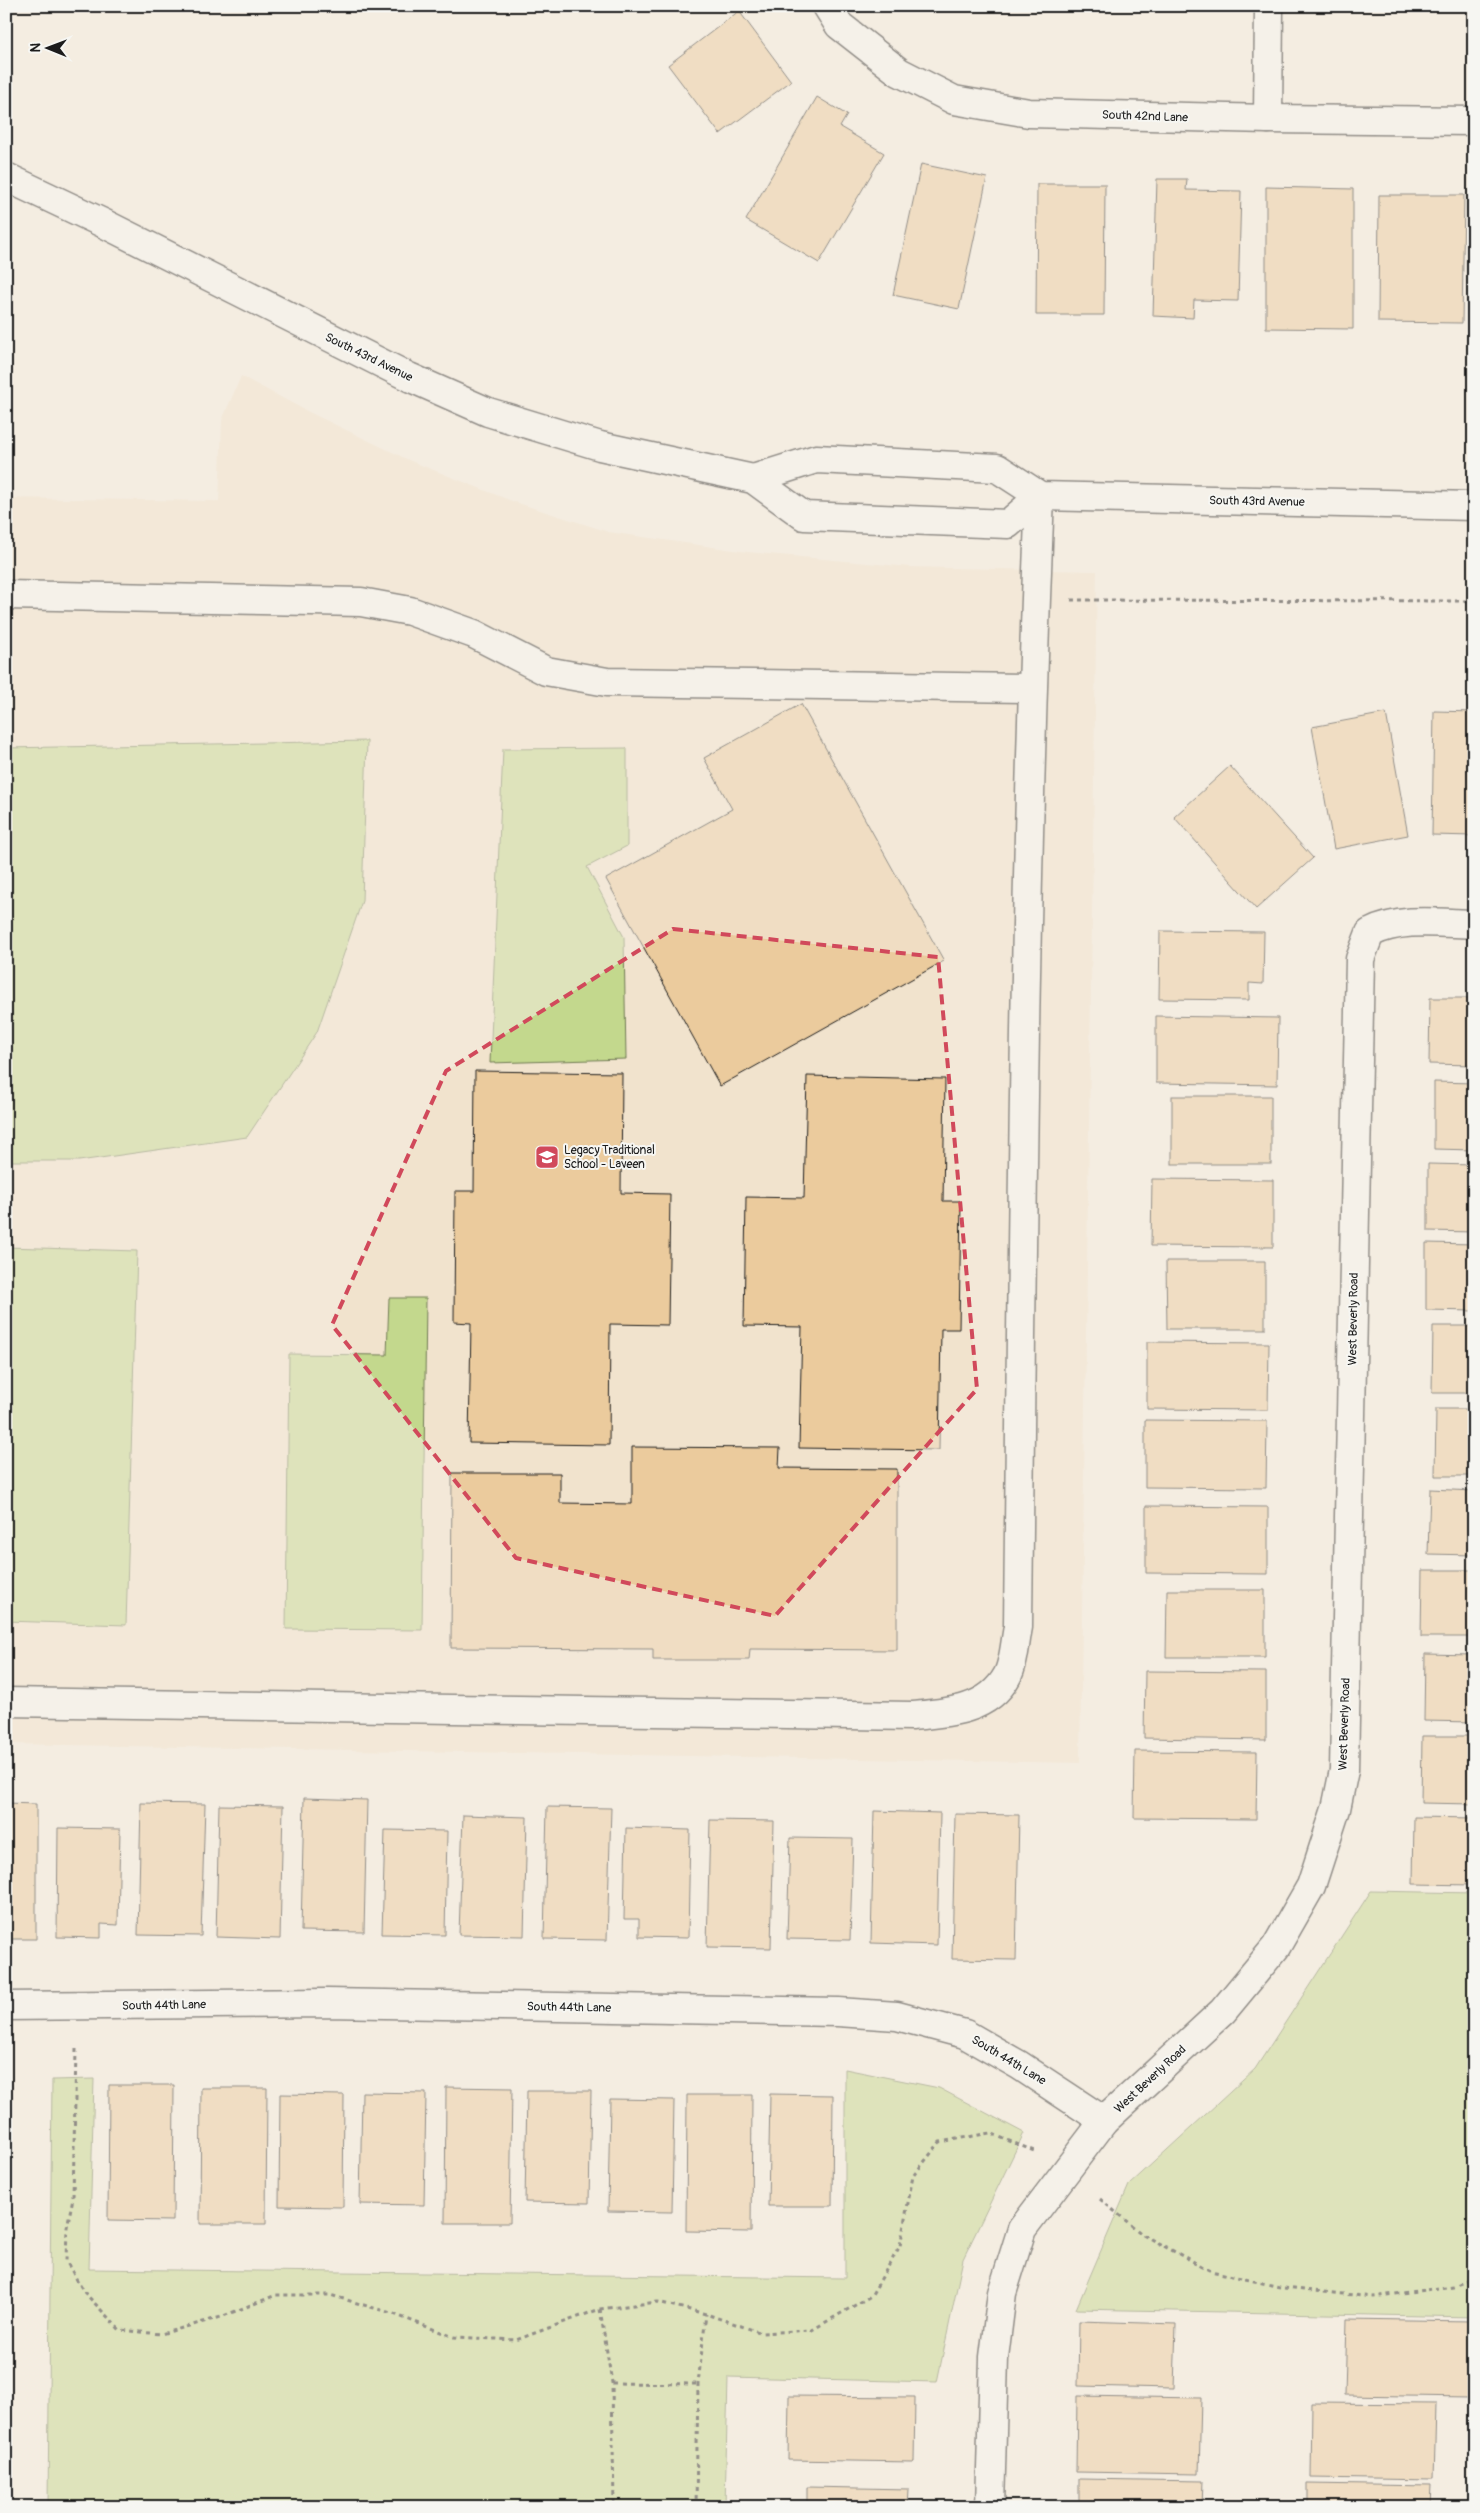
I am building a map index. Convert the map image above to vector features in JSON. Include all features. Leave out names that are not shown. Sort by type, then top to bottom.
[{"type":"street","points":[[1268,119],[1269,6]]},
{"type":"street","name":"South 42nd Lane","points":[[833,16],[899,72],[954,100],[1029,113],[1268,119],[1474,121]]},
{"type":"street","name":"South 43rd Avenue","points":[[6,177],[409,377],[488,412],[600,446],[753,479],[804,516],[1008,524],[1040,496]]},
{"type":"street","name":"South 43rd Avenue","points":[[753,479],[816,460],[997,468],[1040,496],[1474,506]]},
{"type":"street","points":[[6,1702],[912,1716],[952,1713],[990,1698],[1008,1676],[1018,1627],[1024,1058],[1031,688],[1040,496]]},
{"type":"street","points":[[6,596],[360,602],[410,611],[474,634],[546,671],[607,682],[1031,688]]},
{"type":"street","name":"West Beverly Road","points":[[990,2507],[994,2356],[1002,2293],[1022,2228],[1104,2121],[1223,2011],[1276,1947],[1311,1886],[1336,1809],[1344,1770],[1360,959],[1370,933],[1384,926],[1398,923],[1474,924]]},
{"type":"street","name":"South 44th Lane","points":[[6,2006],[328,2003],[838,2012],[897,2016],[965,2034],[1019,2064],[1104,2121]]},
{"type":"path","points":[[1035,600],[1474,601]]},
{"type":"path","points":[[76,2049],[72,2198],[67,2227],[66,2261],[84,2292],[120,2330],[161,2334],[221,2317],[276,2295],[330,2294],[391,2313],[454,2337],[516,2340],[600,2309],[658,2302],[706,2314],[762,2333],[812,2330],[871,2296],[900,2246],[913,2176],[940,2142],[990,2133],[1034,2151]]},
{"type":"path","points":[[1100,2199],[1143,2234],[1212,2271],[1284,2288],[1373,2297],[1454,2286],[1474,2279]]},
{"type":"path","points":[[600,2309],[612,2383],[614,2507]]},
{"type":"path","points":[[696,2507],[698,2384],[706,2314]]},
{"type":"path","points":[[612,2383],[698,2384]]},
{"type":"highlighted area","points":[[673,929],[938,957],[977,1389],[775,1616],[516,1558],[332,1325],[446,1071]]},
{"type":"shaded area","name":"Legacy Traditional School - Laveen","points":[[241,376],[309,412],[411,461],[512,501],[609,532],[748,552],[911,567],[1097,571],[1080,1763],[6,1744],[6,498],[219,501],[222,420]]},
{"type":"green space","points":[[367,741],[362,901],[317,1032],[247,1137],[79,1161],[6,1161],[6,748]]},
{"type":"green space","points":[[627,748],[627,846],[587,867],[624,937],[626,1059],[490,1063],[503,749]]},
{"type":"green space","points":[[6,1247],[137,1251],[126,1625],[6,1621]]},
{"type":"green space","points":[[389,1298],[426,1298],[422,1630],[286,1629],[289,1354],[387,1355]]},
{"type":"green space","points":[[1371,1891],[1474,1893],[1474,2317],[1076,2309],[1129,2185],[1255,2069]]},
{"type":"green space","points":[[845,2069],[939,2088],[1024,2133],[963,2259],[937,2382],[728,2377],[725,2507],[48,2507],[52,2080],[94,2079],[89,2269],[845,2278]]},
{"type":"building","points":[[138,6],[265,6],[138,10]]},
{"type":"building","points":[[739,11],[791,81],[720,134],[668,65]]},
{"type":"building","points":[[817,97],[847,115],[840,127],[884,153],[819,263],[746,220]]},
{"type":"building","points":[[921,164],[987,178],[959,309],[893,295]]},
{"type":"building","points":[[1157,179],[1187,179],[1186,190],[1241,191],[1238,301],[1194,300],[1193,318],[1153,316]]},
{"type":"building","points":[[1037,184],[1105,184],[1104,315],[1036,315]]},
{"type":"building","points":[[1266,187],[1353,189],[1353,329],[1266,328]]},
{"type":"building","points":[[1379,195],[1464,195],[1462,323],[1378,322]]},
{"type":"building","points":[[801,704],[944,961],[720,1086],[606,879],[732,809],[704,758]]},
{"type":"building","points":[[1434,711],[1474,712],[1474,836],[1432,835]]},
{"type":"building","points":[[1386,713],[1408,835],[1334,849],[1312,727]]},
{"type":"building","points":[[1230,766],[1313,858],[1256,909],[1174,817]]},
{"type":"building","points":[[1160,931],[1264,932],[1263,984],[1249,983],[1249,1000],[1159,999]]},
{"type":"building","points":[[1430,998],[1474,998],[1474,1065],[1429,1064]]},
{"type":"building","points":[[1156,1016],[1278,1018],[1277,1085],[1156,1083]]},
{"type":"building","points":[[475,1071],[622,1073],[621,1193],[670,1194],[668,1325],[610,1324],[609,1445],[469,1443],[471,1323],[454,1322],[455,1191],[474,1191]]},
{"type":"building","points":[[807,1076],[945,1079],[943,1201],[961,1201],[959,1329],[941,1329],[939,1450],[799,1448],[802,1327],[744,1326],[746,1197],[804,1198]]},
{"type":"building","points":[[1434,1082],[1474,1083],[1474,1150],[1434,1149]]},
{"type":"building","points":[[1172,1096],[1271,1096],[1271,1164],[1172,1164]]},
{"type":"building","points":[[1428,1164],[1474,1165],[1474,1232],[1428,1231]]},
{"type":"building","points":[[1152,1179],[1273,1180],[1273,1247],[1151,1246]]},
{"type":"building","points":[[1426,1243],[1474,1244],[1474,1311],[1426,1310]]},
{"type":"building","points":[[1166,1261],[1265,1261],[1265,1329],[1167,1329]]},
{"type":"building","points":[[1433,1326],[1474,1326],[1474,1393],[1432,1393]]},
{"type":"building","points":[[1147,1342],[1269,1343],[1268,1410],[1147,1409]]},
{"type":"building","points":[[1436,1409],[1474,1409],[1474,1476],[1435,1476]]},
{"type":"building","points":[[1145,1420],[1267,1421],[1266,1488],[1145,1487]]},
{"type":"building","points":[[632,1447],[780,1448],[779,1468],[897,1469],[897,1650],[750,1649],[749,1660],[653,1660],[653,1649],[451,1648],[452,1473],[560,1473],[560,1503],[632,1504]]},
{"type":"building","points":[[1430,1489],[1474,1491],[1474,1555],[1428,1554]]},
{"type":"building","points":[[1146,1506],[1268,1507],[1268,1574],[1146,1573]]},
{"type":"building","points":[[1422,1570],[1474,1570],[1474,1637],[1421,1637]]},
{"type":"building","points":[[1167,1590],[1265,1590],[1265,1657],[1166,1657]]},
{"type":"building","points":[[1425,1654],[1474,1655],[1474,1722],[1424,1721]]},
{"type":"building","points":[[1145,1671],[1266,1672],[1266,1740],[1144,1738]]},
{"type":"building","points":[[1422,1736],[1474,1736],[1474,1804],[1421,1803]]},
{"type":"building","points":[[1135,1751],[1257,1752],[1256,1819],[1134,1818]]},
{"type":"building","points":[[304,1798],[367,1800],[364,1932],[301,1931]]},
{"type":"building","points":[[6,1803],[36,1804],[36,1939],[6,1939]]},
{"type":"building","points":[[141,1803],[205,1804],[201,1936],[138,1935]]},
{"type":"building","points":[[219,1805],[283,1806],[280,1939],[216,1937]]},
{"type":"building","points":[[547,1807],[611,1808],[607,1940],[544,1939]]},
{"type":"building","points":[[874,1811],[940,1813],[937,1945],[871,1943]]},
{"type":"building","points":[[955,1814],[1019,1815],[1016,1960],[952,1959]]},
{"type":"building","points":[[463,1815],[527,1817],[524,1936],[459,1935]]},
{"type":"building","points":[[1414,1817],[1474,1818],[1474,1885],[1413,1884]]},
{"type":"building","points":[[710,1820],[774,1821],[771,1948],[707,1947]]},
{"type":"building","points":[[58,1828],[120,1829],[118,1925],[101,1924],[101,1938],[57,1937]]},
{"type":"building","points":[[626,1828],[690,1830],[688,1938],[639,1937],[639,1919],[624,1919]]},
{"type":"building","points":[[385,1830],[447,1831],[445,1935],[382,1934]]},
{"type":"building","points":[[790,1838],[853,1839],[850,1940],[787,1939]]},
{"type":"building","points":[[109,2085],[174,2085],[173,2221],[108,2220]]},
{"type":"building","points":[[446,2087],[512,2088],[510,2223],[445,2223]]},
{"type":"building","points":[[201,2088],[267,2088],[266,2224],[200,2224]]},
{"type":"building","points":[[527,2091],[591,2091],[589,2203],[525,2202]]},
{"type":"building","points":[[362,2092],[426,2093],[424,2205],[360,2204]]},
{"type":"building","points":[[280,2094],[344,2095],[343,2207],[279,2206]]},
{"type":"building","points":[[770,2094],[833,2095],[832,2206],[768,2206]]},
{"type":"building","points":[[687,2095],[752,2095],[751,2232],[686,2231]]},
{"type":"building","points":[[610,2099],[674,2100],[672,2212],[608,2211]]},
{"type":"building","points":[[1347,2319],[1470,2321],[1469,2397],[1345,2395]]},
{"type":"building","points":[[1079,2321],[1176,2324],[1174,2388],[1078,2386]]},
{"type":"building","points":[[789,2396],[915,2397],[914,2462],[788,2460]]},
{"type":"building","points":[[1077,2396],[1201,2398],[1199,2474],[1076,2472]]},
{"type":"building","points":[[1312,2403],[1436,2404],[1434,2480],[1311,2478]]},
{"type":"building","points":[[1079,2479],[1203,2481],[1202,2507],[1079,2507]]},
{"type":"building","points":[[1307,2484],[1432,2486],[1431,2507],[1307,2507]]},
{"type":"building","points":[[807,2487],[909,2489],[908,2507],[807,2507]]},
{"type":"place","name":"Legacy Traditional School - Laveen","points":[[547,1157]]}]
